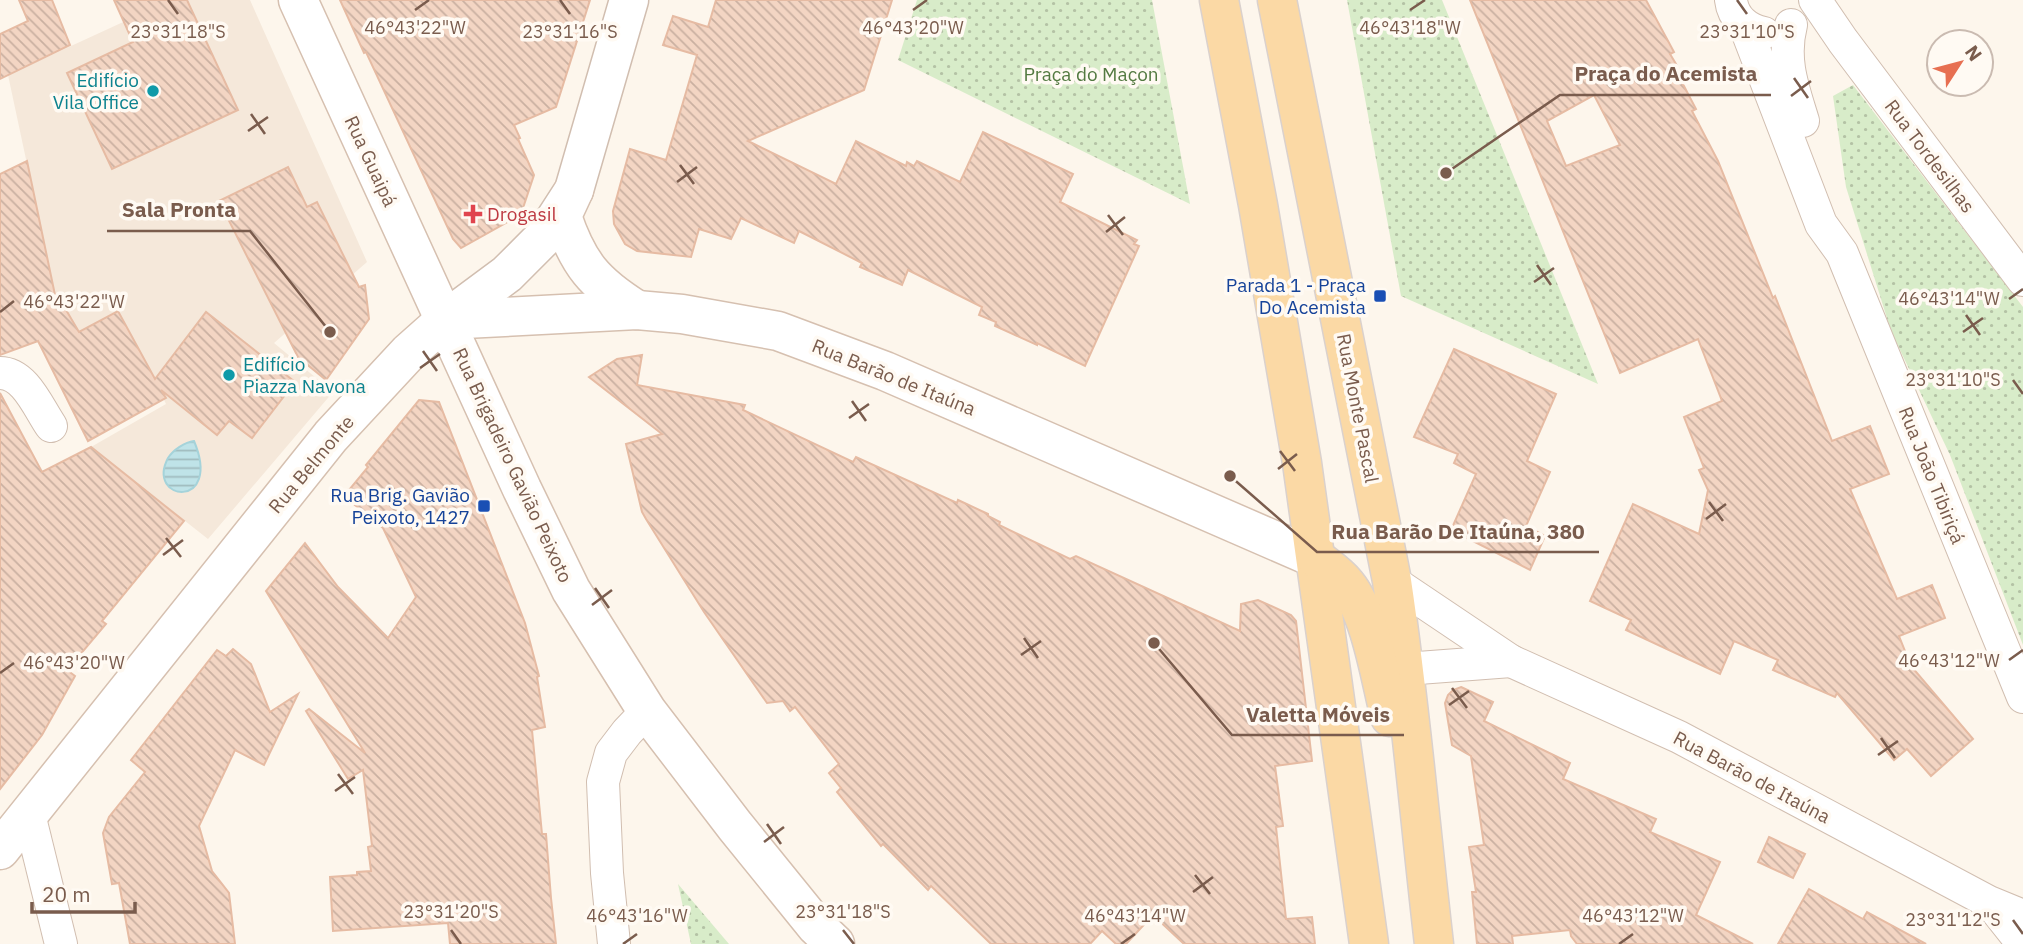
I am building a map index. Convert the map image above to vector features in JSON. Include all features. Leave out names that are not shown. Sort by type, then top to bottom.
[{"type":"main road","name":"Rua Guaipá","points":[[298,0],[445,320]]},
{"type":"main road","name":"Rua Belmonte","points":[[0,850],[331,436],[409,352],[445,320],[507,274],[543,237],[573,190],[629,0]]},
{"type":"main road","points":[[1219,0],[1258,205],[1317,559],[1369,944]]},
{"type":"main road","name":"Rua Monte Pascal","points":[[1277,0],[1392,581],[1405,669],[1434,944]]},
{"type":"main road","points":[[573,190],[562,216],[572,246],[588,272],[610,294],[637,310]]},
{"type":"main road","name":"Rua Barão de Itaúna","points":[[445,320],[637,310],[682,314],[778,331],[885,371],[1317,559]]},
{"type":"main road","name":"Rua Brigadeiro Gavião Peixoto","points":[[445,320],[571,590],[647,711],[816,926],[835,944]]},
{"type":"main road","points":[[1317,559],[1345,582],[1365,617],[1423,852]]},
{"type":"street","points":[[1738,13],[1756,32],[1768,33],[1780,31],[1802,10]]},
{"type":"street","name":"Rua João Tibiriçá","points":[[1802,10],[1786,44],[1790,78],[1836,216],[1842,253],[2023,697]]},
{"type":"street","name":"Rua Tordesilhas","points":[[1802,10],[1837,33],[2023,280]]},
{"type":"street","name":"Rua João Tibiriçá","points":[[1738,13],[1821,224],[1842,253]]},
{"type":"street","points":[[0,373],[8,373],[22,382],[51,426]]},
{"type":"street","name":"Rua Barão de Itaúna","points":[[1392,581],[1511,661],[1679,737],[1989,902],[2023,916]]},
{"type":"street","name":"Rua Barão de Itaúna","points":[[1405,669],[1511,661]]},
{"type":"street","points":[[614,944],[607,873],[603,782],[611,753],[647,711]]},
{"type":"street","points":[[29,814],[61,944]]},
{"type":"street","name":"Rua Barão de Itaúna","points":[[1989,902],[2023,944]]},
{"type":"shaded area","points":[[171,0],[250,0],[367,262],[274,343],[333,392],[208,539],[91,447],[166,404],[153,377],[79,332],[55,295],[8,75]]},
{"type":"green space","name":"Praça do Maçon","points":[[917,0],[1152,0],[1190,204],[898,60]]},
{"type":"green space","points":[[1347,0],[1442,0],[1598,384],[1401,296]]},
{"type":"green space","points":[[1853,85],[2023,307],[2023,645],[1950,455],[1891,331],[1846,187],[1833,96]]},
{"type":"green space","points":[[678,884],[729,944],[691,944]]},
{"type":"water","points":[[194,441],[200,463],[199,479],[192,488],[183,492],[174,490],[166,484],[164,473],[168,458],[180,447]]},
{"type":"building","points":[[19,0],[52,0],[70,45],[0,79],[0,34],[28,21]]},
{"type":"building","name":"Edifício Vila Office","points":[[114,0],[187,0],[238,110],[112,169],[67,73],[133,42]]},
{"type":"building","points":[[340,0],[590,0],[556,107],[514,125],[534,175],[522,211],[513,219],[461,248],[453,239]]},
{"type":"building","points":[[716,0],[892,0],[864,90],[748,141],[836,184],[856,141],[906,166],[907,162],[914,166],[917,161],[960,182],[983,132],[1073,174],[1060,202],[1137,240],[1134,244],[1139,246],[1085,366],[995,326],[996,322],[979,315],[982,307],[908,270],[902,285],[860,267],[862,263],[799,231],[794,243],[741,218],[731,239],[699,229],[691,257],[637,251],[625,244],[614,224],[613,211],[630,149],[666,160],[697,55],[663,45],[673,16],[708,27]]},
{"type":"building","points":[[1470,0],[1646,0],[1674,52],[1670,54],[1676,64],[1673,65],[1696,109],[1692,111],[1718,161],[1832,441],[1870,426],[1889,474],[1850,489],[1897,599],[1932,585],[1945,618],[1899,636],[1911,666],[1973,739],[1931,776],[1907,749],[1894,760],[1837,693],[1835,697],[1773,670],[1778,660],[1734,641],[1720,674],[1626,630],[1631,620],[1590,601],[1633,504],[1699,534],[1708,490],[1699,470],[1704,468],[1684,417],[1722,401],[1698,339],[1620,373]],"holes":[[[1594,95],[1620,145],[1566,166],[1547,121]]]},
{"type":"building","points":[[27,161],[55,295],[79,332],[118,311],[155,379],[206,312],[295,382],[252,438],[229,421],[217,435],[161,390],[166,398],[88,441],[38,341],[0,355],[0,174]]},
{"type":"building","points":[[288,167],[307,207],[317,202],[359,287],[365,285],[369,319],[326,380],[298,357],[219,201]]},
{"type":"building","points":[[1454,349],[1556,394],[1527,461],[1550,472],[1526,526],[1545,536],[1530,570],[1451,530],[1476,474],[1454,463],[1458,454],[1414,437]]},
{"type":"building","points":[[642,355],[637,385],[745,405],[743,410],[853,462],[856,457],[957,503],[958,500],[988,514],[1000,522],[999,525],[1070,559],[1076,556],[1240,631],[1241,604],[1258,600],[1291,615],[1296,621],[1312,761],[1275,766],[1283,826],[1276,827],[1286,919],[1312,917],[1315,944],[1184,944],[1153,915],[1126,944],[1116,944],[1102,931],[1090,944],[991,944],[931,886],[928,890],[883,844],[881,846],[837,792],[841,788],[829,773],[839,764],[795,707],[790,711],[783,701],[767,703],[704,612],[642,512],[626,444],[662,434],[589,377],[617,359]]},
{"type":"building","points":[[0,393],[42,472],[91,447],[184,521],[102,621],[106,624],[67,670],[75,676],[42,735],[0,789]]},
{"type":"building","points":[[419,400],[439,402],[525,623],[539,676],[537,677],[545,727],[532,730],[542,834],[546,834],[556,944],[450,944],[448,923],[333,931],[330,877],[371,871],[368,847],[372,846],[363,770],[348,779],[306,711],[309,709],[365,753],[266,591],[305,543],[338,587],[388,638],[416,597],[383,528],[344,496]]},
{"type":"building","points":[[233,649],[251,664],[270,712],[298,694],[264,765],[235,750],[199,826],[212,871],[229,893],[235,944],[130,944],[119,883],[112,884],[103,833],[109,817],[145,772],[131,760],[217,650],[226,656]]},
{"type":"building","points":[[1461,687],[1493,702],[1484,721],[1570,763],[1563,779],[1656,819],[1650,832],[1720,862],[1696,915],[1753,944],[1577,944],[1570,930],[1512,936],[1513,944],[1477,944],[1472,892],[1476,892],[1469,847],[1484,845],[1471,756],[1452,745],[1445,703],[1453,690]]},
{"type":"building","points":[[1769,837],[1805,854],[1793,878],[1758,862]]},
{"type":"building","points":[[1809,889],[1863,919],[1867,912],[1926,944],[1778,944]]},
{"type":"place","name":"Edifício Vila Office","points":[[153,91]]},
{"type":"place","name":"Praça do Acemista","points":[[1446,173]]},
{"type":"place","name":"Drogasil","points":[[473,214]]},
{"type":"place","name":"Parada 1 - Praça Do Acemista","points":[[1380,296]]},
{"type":"place","name":"Sala Pronta","points":[[330,332]]},
{"type":"place","name":"Edifício Piazza Navona","points":[[229,375]]},
{"type":"place","name":"Rua Barão De Itaúna, 380","points":[[1230,476]]},
{"type":"place","name":"Rua Brig. Gavião Peixoto, 1427","points":[[484,506]]},
{"type":"place","name":"Valetta Móveis","points":[[1154,643]]}]
